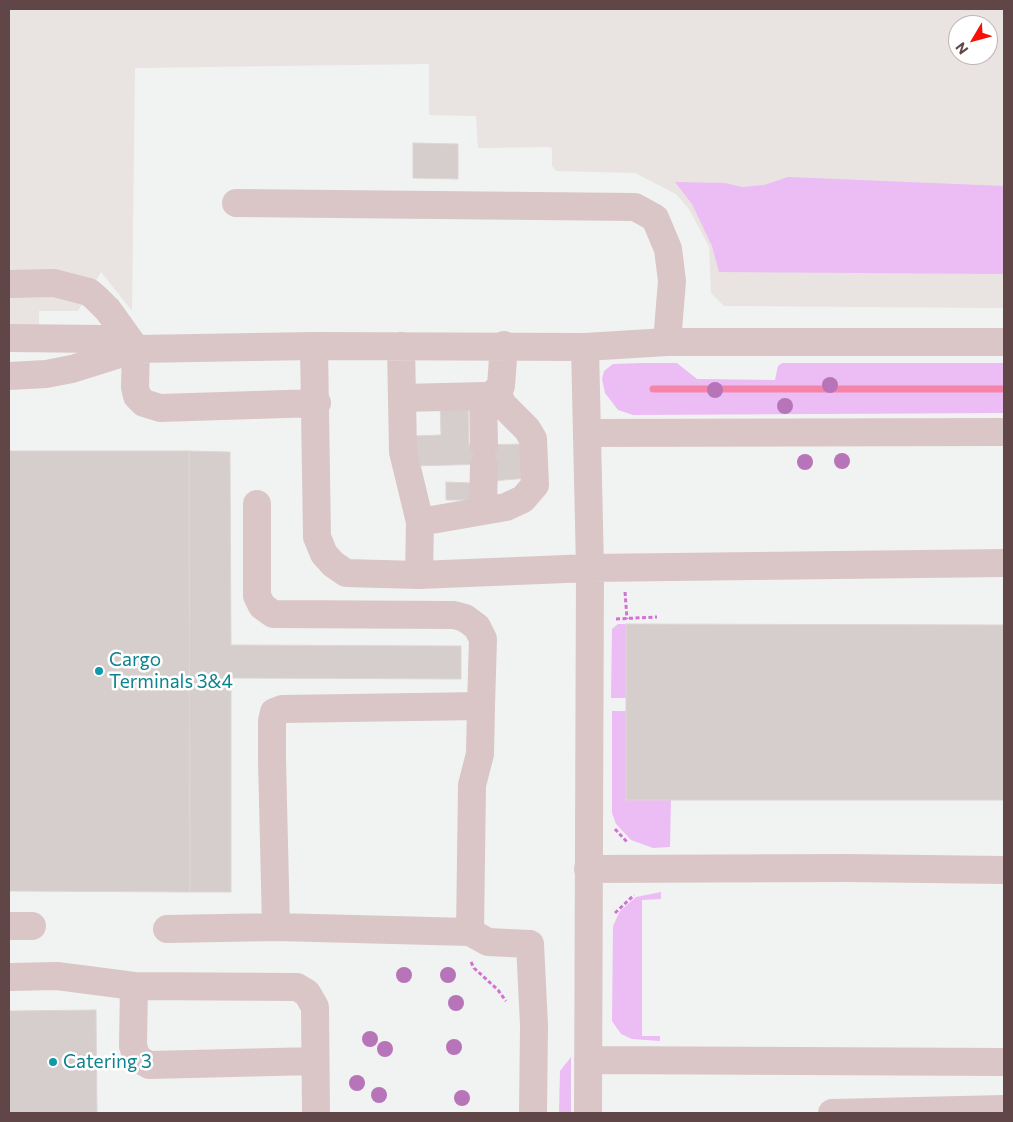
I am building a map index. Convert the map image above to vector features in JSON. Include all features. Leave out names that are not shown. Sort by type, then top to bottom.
[{"type":"street","points":[[236,202],[635,207],[655,218],[668,249],[672,281],[667,342]]},
{"type":"street","points":[[9,284],[54,283],[89,292],[108,310],[136,349],[135,387],[137,396],[144,403],[160,408],[317,403]]},
{"type":"street","points":[[9,338],[103,339],[136,349]]},
{"type":"street","points":[[9,376],[46,374],[72,369],[136,349],[504,345],[585,347],[667,342],[1004,342]]},
{"type":"street","points":[[483,510],[484,454],[490,394],[502,379],[504,345]]},
{"type":"street","points":[[314,346],[317,403],[317,537],[324,554],[333,564],[346,573],[419,575],[590,568],[1004,563]]},
{"type":"street","points":[[401,346],[403,452],[420,522],[419,575]]},
{"type":"street","points":[[585,347],[590,568],[588,1113]]},
{"type":"street","points":[[403,398],[490,394],[527,429],[534,439],[535,485],[523,499],[515,503],[420,522]]},
{"type":"street","points":[[588,433],[1004,432]]},
{"type":"street","points":[[257,504],[257,596],[262,606],[273,614],[454,615],[465,618],[477,627],[483,639],[480,754],[472,785],[470,932]]},
{"type":"street","points":[[276,927],[272,759],[272,721],[274,712],[282,709],[481,706]]},
{"type":"street","points":[[588,869],[846,868],[1004,870]]},
{"type":"street","points":[[167,929],[276,927],[470,932],[488,942],[504,945],[530,944],[534,1025],[533,1113]]},
{"type":"street","points":[[9,977],[57,976],[134,986],[297,987],[307,993],[316,1007],[316,1113]]},
{"type":"street","points":[[134,986],[133,1046],[137,1058],[149,1065],[315,1061]]},
{"type":"street","points":[[588,1060],[1004,1062]]},
{"type":"street","points":[[832,1113],[1004,1109]]},
{"type":"path","points":[[610,621],[657,618]]},
{"type":"path","points":[[613,826],[633,846]]},
{"type":"path","points":[[612,918],[620,906],[643,890]]},
{"type":"path","points":[[470,932],[471,965],[498,990],[510,1008]]},
{"type":"shaded area","points":[[9,9],[1004,9],[1004,308],[724,306],[711,293],[709,247],[689,209],[676,194],[635,173],[556,171],[552,166],[552,148],[549,147],[478,148],[476,116],[429,115],[429,64],[135,68],[132,311],[101,272],[78,311],[39,311],[39,325],[9,325]]},
{"type":"shaded area","points":[[788,177],[1004,186],[1004,274],[719,272],[712,246],[692,204],[675,182],[725,183],[742,187],[764,185]]},
{"type":"shaded area","points":[[677,363],[697,379],[775,380],[778,366],[782,363],[1004,363],[1004,413],[633,415],[618,410],[605,393],[602,379],[604,371],[613,364]]},
{"type":"shaded area","points":[[618,624],[626,624],[626,698],[611,698],[612,629]]},
{"type":"shaded area","points":[[612,711],[626,711],[626,799],[671,799],[670,847],[653,848],[631,840],[616,824],[612,813]]},
{"type":"shaded area","points":[[661,892],[661,899],[642,900],[642,1036],[660,1036],[660,1041],[632,1039],[621,1034],[612,1021],[613,926],[620,911],[636,897]]},
{"type":"shaded area","points":[[571,1057],[571,1113],[559,1113],[560,1071]]},
{"type":"building","points":[[413,143],[458,144],[458,179],[413,178]]},
{"type":"building","points":[[468,402],[469,445],[528,444],[529,478],[492,481],[491,464],[412,466],[411,436],[441,435],[440,403]]},
{"type":"building","name":"Cargo Terminals 3&4","points":[[9,451],[189,451],[190,892],[9,891]]},
{"type":"building","points":[[189,451],[230,452],[231,645],[461,646],[461,679],[231,678],[231,892],[190,892]]},
{"type":"building","points":[[446,482],[473,483],[473,500],[446,500]]},
{"type":"building","points":[[626,624],[1004,625],[1004,800],[626,800]]},
{"type":"building","name":"Catering 3","points":[[96,1010],[97,1113],[9,1113],[9,1011]]},
{"type":"waterway","points":[[653,389],[1004,389]]},
{"type":"place","name":"Cargo Terminals 3&4","points":[[99,671]]},
{"type":"place","name":"Catering 3","points":[[53,1062]]}]
